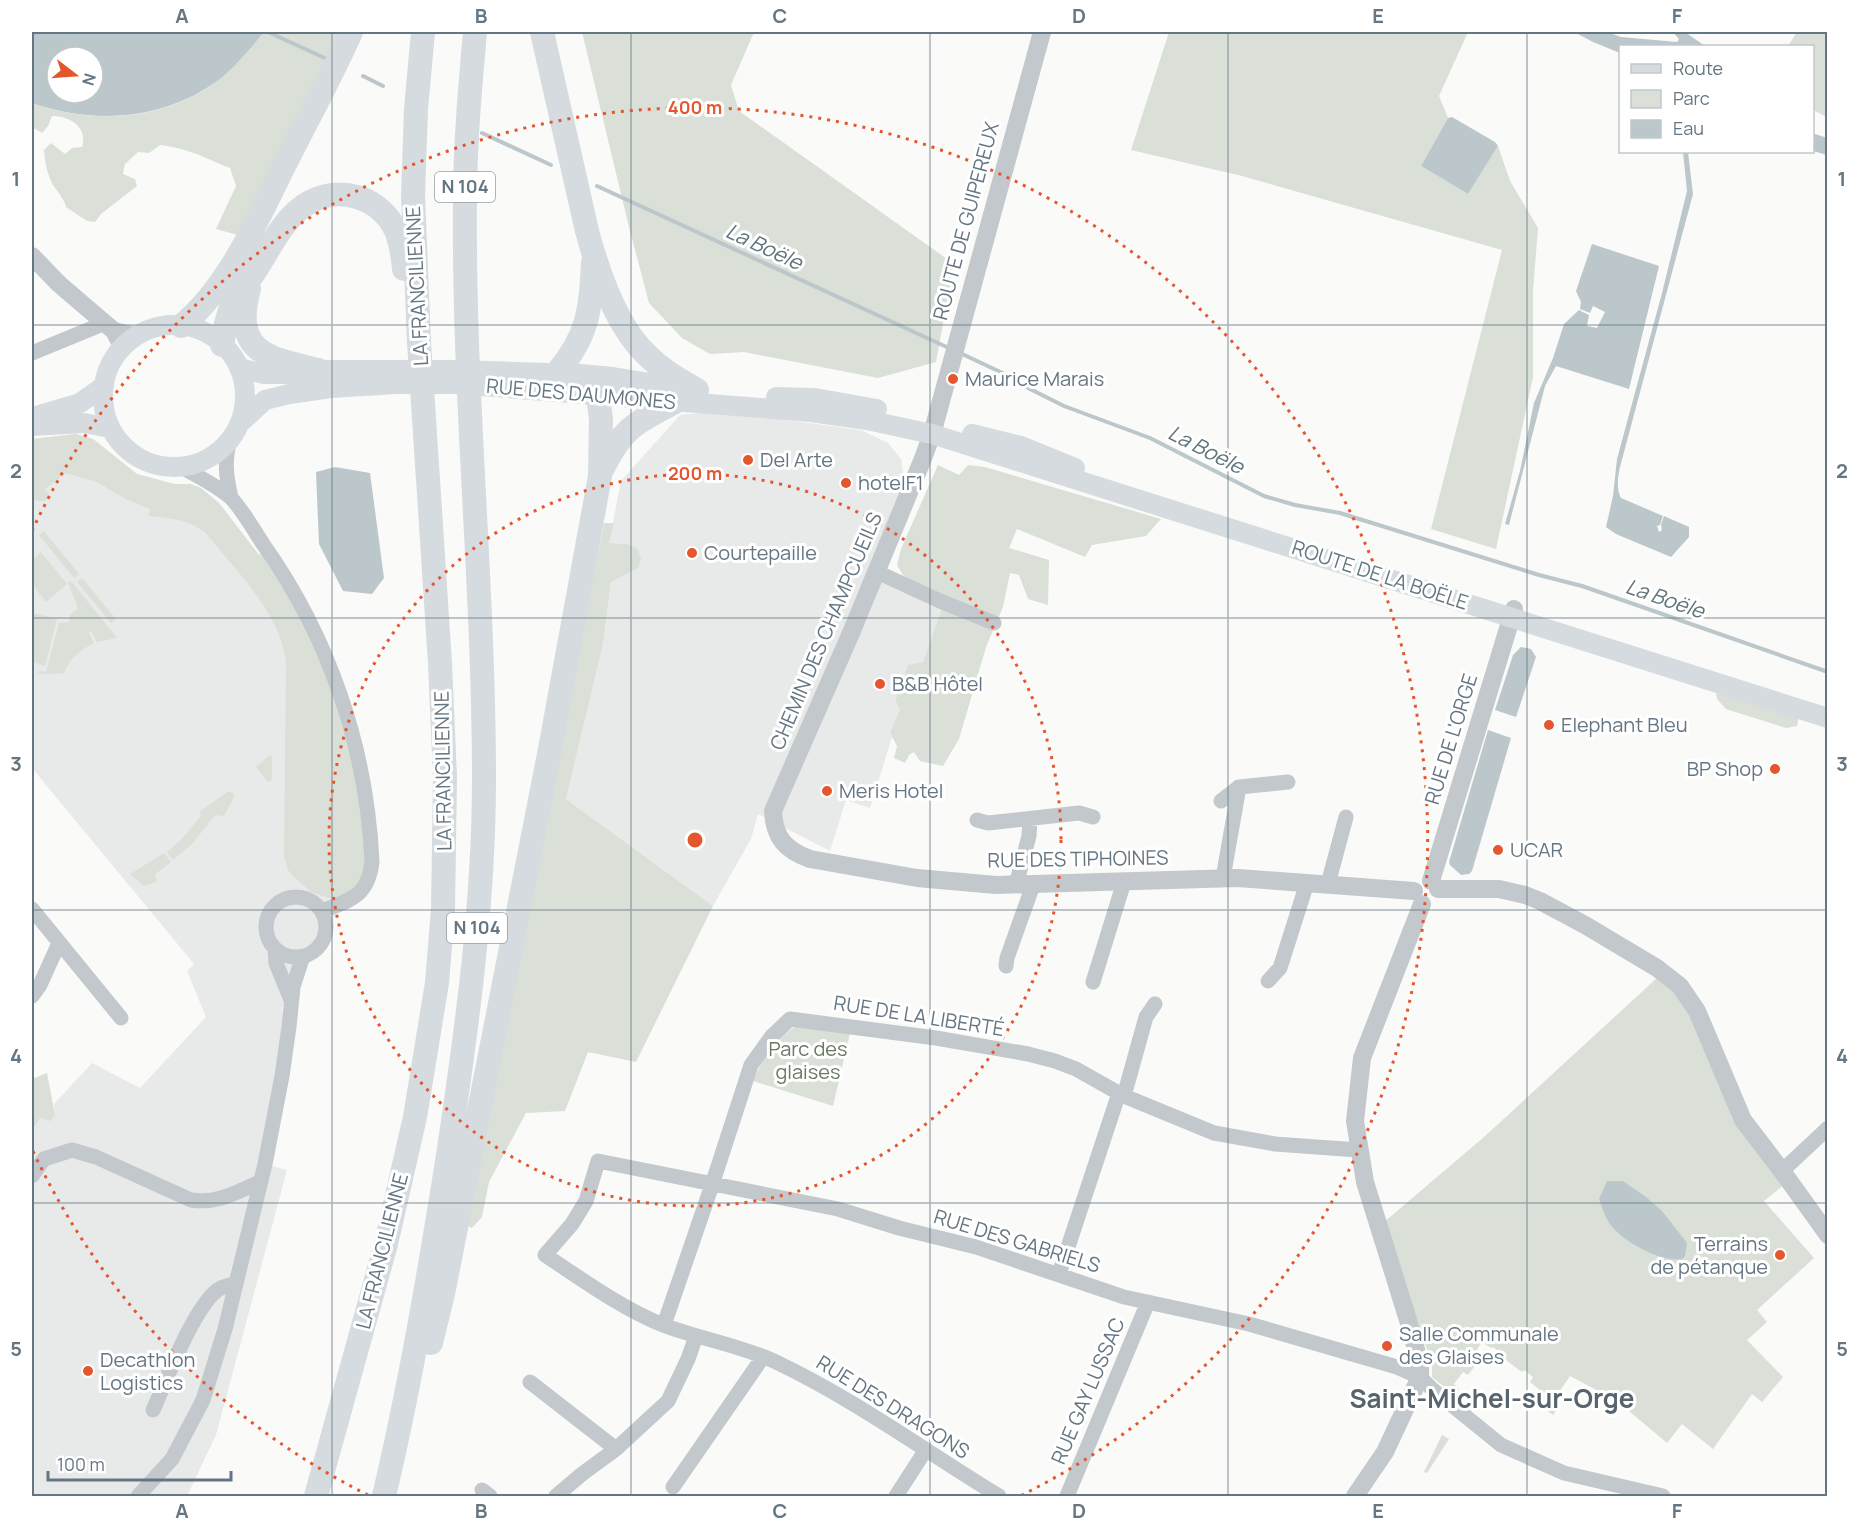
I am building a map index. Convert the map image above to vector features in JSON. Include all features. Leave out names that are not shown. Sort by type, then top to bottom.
[{"type":"highway","points":[[181,326],[207,299],[248,237],[351,32]]},
{"type":"highway","name":"LA FRANCILIENNE","points":[[316,1497],[386,1244],[417,1106],[437,983],[444,874],[445,778],[419,342],[413,196],[416,109],[423,32]]},
{"type":"highway","name":"LA FRANCILIENNE","points":[[384,1497],[398,1437],[448,1156],[471,987],[477,923],[484,782],[483,694],[468,342],[465,205],[466,153],[475,32]]},
{"type":"highway","points":[[542,32],[593,254],[615,309],[634,340],[663,369],[697,390]]},
{"type":"highway","points":[[222,345],[226,320],[235,298],[290,219],[305,205],[322,196],[342,193],[358,196],[373,204],[386,215],[396,232],[402,251],[408,300],[418,317]]},
{"type":"highway","points":[[556,374],[576,348],[588,318],[593,254]]},
{"type":"highway","points":[[252,275],[243,318],[247,334],[254,345],[269,356],[281,361],[318,370]]},
{"type":"highway","points":[[398,1437],[412,1421],[443,1294],[555,726],[600,476],[602,419],[598,396]]},
{"type":"highway","points":[[600,476],[610,453],[625,432],[648,415],[675,402]]},
{"type":"main road","points":[[181,326],[205,333],[222,345],[239,368],[245,400],[235,432],[223,448],[204,460],[182,467],[163,466],[144,461],[124,447],[110,428],[104,402],[104,386],[120,334],[181,326]]},
{"type":"main road","name":"RUE DES DAUMONES","points":[[239,368],[264,374],[290,375],[318,370],[457,370],[580,374],[697,390],[815,399],[904,414],[933,428]]},
{"type":"main road","points":[[536,390],[556,374]]},
{"type":"main road","points":[[580,374],[598,396]]},
{"type":"main road","name":"RUE DES DAUMONES","points":[[235,432],[265,400],[330,388],[396,384],[536,390],[811,412],[933,428]]},
{"type":"main road","points":[[32,417],[80,403],[104,386]]},
{"type":"main road","points":[[32,426],[84,423],[110,428]]},
{"type":"main road","name":"ROUTE DE LA BOËLE","points":[[933,428],[1513,613],[1827,718]]},
{"type":"main road","name":"ROUTE DE LA BOËLE","points":[[1513,613],[1827,708]]},
{"type":"street","name":"ROUTE DE GUIPEREUX","points":[[933,428],[1042,32]]},
{"type":"street","points":[[32,256],[38,272],[120,334]]},
{"type":"street","points":[[32,353],[120,334]]},
{"type":"street","name":"CHEMIN DES CHAMPCUEILS","points":[[773,811],[914,484],[933,428]]},
{"type":"street","points":[[235,432],[226,458],[225,473],[231,498],[284,574],[319,638],[344,704],[361,769],[372,849],[371,875],[355,898],[322,911]]},
{"type":"street","points":[[182,467],[231,498]]},
{"type":"street","points":[[877,572],[940,602],[994,623]]},
{"type":"street","name":"RUE DE L'ORGE","points":[[1435,885],[1513,613]]},
{"type":"street","points":[[1221,801],[1239,787],[1288,782]]},
{"type":"street","points":[[1223,878],[1239,787]]},
{"type":"street","name":"RUE DES TIPHOINES","points":[[773,811],[773,824],[778,837],[799,855],[810,859],[942,881],[1024,885],[1223,878],[1328,884],[1418,898]]},
{"type":"street","points":[[977,820],[988,823],[1079,813],[1093,817]]},
{"type":"street","points":[[1328,884],[1346,817]]},
{"type":"street","points":[[1006,966],[1024,885],[1030,819]]},
{"type":"street","points":[[1093,982],[1124,882]]},
{"type":"street","points":[[1355,1497],[1385,1452],[1420,1377],[1420,1364],[1408,1320],[1375,1218],[1358,1150],[1354,1121],[1362,1058],[1418,898],[1420,882],[1485,888],[1525,895],[1585,925],[1673,980],[1691,1000],[1743,1120],[1782,1170],[1827,1235]]},
{"type":"street","points":[[1268,981],[1280,968],[1307,883]]},
{"type":"street","points":[[289,897],[303,897],[313,902],[322,911],[326,923],[324,937],[319,946],[303,956],[294,957],[284,954],[275,949],[268,939],[267,918],[272,908],[279,902],[289,897]]},
{"type":"street","points":[[32,909],[121,1018]]},
{"type":"street","points":[[32,996],[40,985],[59,943]]},
{"type":"street","points":[[275,949],[276,963],[291,1000]]},
{"type":"street","points":[[138,1497],[172,1459],[203,1400],[225,1329],[276,1116],[290,1027],[291,1000],[303,956]]},
{"type":"street","points":[[1059,1274],[1146,1017],[1155,1004]]},
{"type":"street","name":"RUE DE LA LIBERTÉ","points":[[664,1325],[751,1065],[771,1037],[790,1019],[914,1035],[1028,1054],[1076,1069],[1121,1094],[1214,1133],[1275,1144],[1358,1150]]},
{"type":"street","points":[[1782,1170],[1827,1128]]},
{"type":"street","points":[[32,1176],[44,1159],[72,1150],[96,1157],[191,1200],[206,1202],[224,1198],[261,1182]]},
{"type":"street","name":"RUE DES GABRIELS","points":[[545,1256],[572,1224],[586,1201],[598,1161],[838,1209],[899,1228],[976,1247],[1124,1297],[1249,1324],[1397,1367],[1420,1377]]},
{"type":"street","name":"RUE DES DRAGONS","points":[[545,1256],[637,1314],[763,1357],[802,1375],[855,1405],[999,1497]]},
{"type":"street","points":[[153,1410],[189,1331],[204,1304],[219,1288],[234,1284]]},
{"type":"street","name":"RUE GAY LUSSAC","points":[[1067,1497],[1148,1302]]},
{"type":"street","points":[[556,1497],[616,1449],[668,1401],[696,1336]]},
{"type":"street","points":[[673,1487],[763,1357]]},
{"type":"street","points":[[1420,1377],[1501,1445],[1557,1471],[1663,1497]]},
{"type":"street","points":[[531,1382],[616,1449]]},
{"type":"street","points":[[896,1497],[925,1451]]},
{"type":"shaded area","points":[[719,411],[861,430],[888,443],[901,459],[904,480],[877,572],[942,608],[914,681],[908,689],[899,688],[895,701],[900,709],[890,733],[892,737],[870,808],[846,800],[830,851],[758,814],[751,839],[713,906],[566,799],[603,644],[611,582],[637,548],[609,543],[621,481],[680,415]]},
{"type":"shaded area","points":[[76,434],[93,439],[137,474],[174,484],[190,484],[201,488],[219,503],[278,578],[345,897],[282,1008],[284,1020],[265,1164],[287,1170],[216,1435],[187,1496],[32,1496],[32,1131],[40,1118],[55,1115],[54,1104],[92,1063],[140,1088],[206,1017],[187,971],[194,964],[32,768],[32,439]]},
{"type":"green space","points":[[264,32],[338,32],[310,98],[241,236],[216,229],[236,186],[230,168],[196,154],[160,145],[149,153],[138,152],[125,164],[123,174],[135,179],[137,186],[101,214],[95,222],[87,221],[66,207],[49,177],[44,150],[51,143],[65,154],[72,148],[82,147],[82,134],[80,128],[71,121],[52,116],[42,133],[32,127],[32,103],[56,110],[104,116],[129,115],[177,104],[220,79],[238,63]]},
{"type":"green space","points":[[582,32],[754,32],[731,85],[739,111],[954,264],[936,362],[878,378],[744,352],[710,354],[682,338],[649,303]]},
{"type":"green space","points":[[1169,32],[1468,32],[1439,96],[1448,118],[1421,166],[1468,194],[1498,146],[1510,181],[1538,228],[1533,290],[1533,377],[1496,549],[1431,529],[1502,250],[1242,176],[1131,150]]},
{"type":"green space","points":[[1797,32],[1827,32],[1827,117],[1814,110],[1814,45],[1789,45]]},
{"type":"green space","points":[[76,434],[93,439],[137,474],[174,484],[190,484],[201,488],[219,503],[259,555],[261,554],[292,602],[325,671],[351,753],[364,827],[366,872],[362,884],[345,897],[329,898],[311,892],[288,870],[284,856],[286,663],[283,645],[267,610],[205,532],[192,524],[148,516],[150,509],[124,498],[97,482],[66,473],[45,489],[51,497],[42,501],[32,498],[32,439]]},
{"type":"green space","points":[[938,465],[959,475],[968,465],[985,467],[1161,519],[1146,536],[1092,545],[1085,557],[1017,529],[1009,548],[1049,560],[1048,605],[1028,599],[1019,575],[1010,573],[1003,607],[986,647],[959,739],[943,766],[920,761],[914,752],[909,755],[905,763],[894,758],[897,746],[890,733],[900,709],[895,701],[899,688],[908,689],[913,681],[905,673],[908,665],[923,662],[942,608],[903,575],[897,565],[901,549]]},
{"type":"green space","points":[[604,523],[614,523],[609,543],[626,544],[637,548],[641,559],[638,568],[611,582],[603,644],[566,799],[713,906],[636,1062],[588,1052],[565,1111],[526,1113],[489,1182],[482,1217],[472,1228],[465,1224]]},
{"type":"green space","points":[[44,531],[79,574],[74,578],[39,535]]},
{"type":"green space","points":[[41,552],[67,584],[46,602],[32,584],[32,560]]},
{"type":"green space","points":[[82,578],[116,619],[111,623],[77,582]]},
{"type":"green space","points":[[71,581],[117,638],[97,642],[91,631],[89,633],[94,643],[76,655],[64,673],[38,673],[39,671],[46,672],[59,623],[69,622],[70,615],[78,608],[68,583]]},
{"type":"green space","points":[[32,613],[57,619],[45,666],[32,662]]},
{"type":"green space","points":[[1716,693],[1799,715],[1797,726],[1786,728],[1726,709],[1717,699]]},
{"type":"green space","points":[[270,755],[272,757],[272,780],[268,782],[256,767]]},
{"type":"green space","points":[[229,791],[235,795],[224,816],[215,815],[192,844],[173,860],[167,852],[181,840],[201,816],[199,812]]},
{"type":"green space","points":[[164,853],[171,862],[154,875],[158,881],[144,886],[130,874]]},
{"type":"green space","points":[[1658,977],[1686,1003],[1785,1184],[1764,1201],[1814,1258],[1757,1310],[1767,1322],[1747,1340],[1783,1377],[1762,1402],[1752,1394],[1713,1449],[1682,1424],[1667,1443],[1617,1401],[1570,1376],[1557,1395],[1559,1406],[1553,1415],[1534,1401],[1541,1391],[1530,1382],[1533,1377],[1499,1355],[1501,1353],[1493,1347],[1482,1342],[1477,1349],[1484,1354],[1468,1375],[1463,1372],[1454,1384],[1459,1389],[1454,1395],[1432,1377],[1432,1364],[1383,1223],[1484,1137]]},
{"type":"green space","name":"Parc des glaises","points":[[796,1026],[850,1033],[833,1106],[753,1081],[770,1050]]},
{"type":"green space","points":[[47,1073],[55,1115],[51,1121],[40,1118],[32,1131],[32,1079]]},
{"type":"green space","points":[[1442,1435],[1449,1439],[1427,1473],[1424,1472]]},
{"type":"water","points":[[32,32],[264,32],[238,63],[220,79],[199,93],[177,103],[129,115],[104,116],[56,110],[32,103]]},
{"type":"water","points":[[1574,32],[1607,32],[1621,37],[1677,42],[1679,39],[1673,32],[1685,32],[1704,45],[1619,45],[1619,53]]},
{"type":"water","points":[[1452,117],[1498,146],[1468,194],[1421,166],[1448,118]]},
{"type":"water","points":[[1814,134],[1827,138],[1827,155],[1814,151]]},
{"type":"water","points":[[1683,153],[1688,153],[1693,194],[1620,467],[1618,482],[1621,498],[1663,516],[1660,525],[1657,526],[1659,532],[1662,530],[1664,516],[1689,527],[1689,537],[1671,557],[1616,534],[1606,527],[1613,496],[1617,459],[1687,191]]},
{"type":"water","points":[[1592,244],[1659,266],[1629,389],[1556,366],[1545,386],[1509,525],[1505,524],[1520,471],[1534,403],[1564,324],[1579,310],[1589,315],[1587,326],[1597,328],[1605,312],[1593,306],[1590,313],[1580,309],[1581,302],[1576,291]]},
{"type":"water","points":[[335,467],[370,473],[384,578],[372,594],[343,591],[319,544],[316,472]]},
{"type":"water","points":[[1521,647],[1531,649],[1536,657],[1516,717],[1495,710],[1513,655]]},
{"type":"water","points":[[1488,730],[1511,738],[1472,871],[1461,875],[1449,862]]},
{"type":"water","points":[[1607,1181],[1623,1181],[1662,1211],[1687,1243],[1685,1256],[1682,1259],[1652,1254],[1621,1236],[1613,1228],[1599,1199]]},
{"type":"waterway","name":"La Boële","points":[[268,32],[327,59]]},
{"type":"waterway","name":"La Boële","points":[[363,76],[383,86]]},
{"type":"waterway","name":"La Boële","points":[[482,133],[551,165]]},
{"type":"waterway","name":"La Boële","points":[[597,186],[951,349]]},
{"type":"waterway","name":"La Boële","points":[[960,353],[1064,406],[1150,438],[1264,496],[1295,505],[1340,513],[1539,575],[1582,586],[1828,672]]},
{"type":"place","name":"Maurice Marais","points":[[953,379]]},
{"type":"place","name":"Del Arte","points":[[748,460]]},
{"type":"place","name":"hotelF1","points":[[846,483]]},
{"type":"place","name":"Courtepaille","points":[[692,553]]},
{"type":"place","name":"B&B Hôtel","points":[[880,684]]},
{"type":"place","name":"Elephant Bleu","points":[[1549,725]]},
{"type":"place","name":"BP Shop","points":[[1775,769]]},
{"type":"place","name":"Meris Hotel","points":[[827,791]]},
{"type":"place","name":"UCAR","points":[[1498,850]]},
{"type":"place","name":"Terrains de pétanque","points":[[1780,1255]]},
{"type":"place","name":"Salle Communale des Glaises","points":[[1387,1346]]},
{"type":"place","name":"Decathlon Logistics","points":[[88,1371]]},
{"type":"district","name":"Saint-Michel-sur-Orge","points":[[1492,1399]]}]
